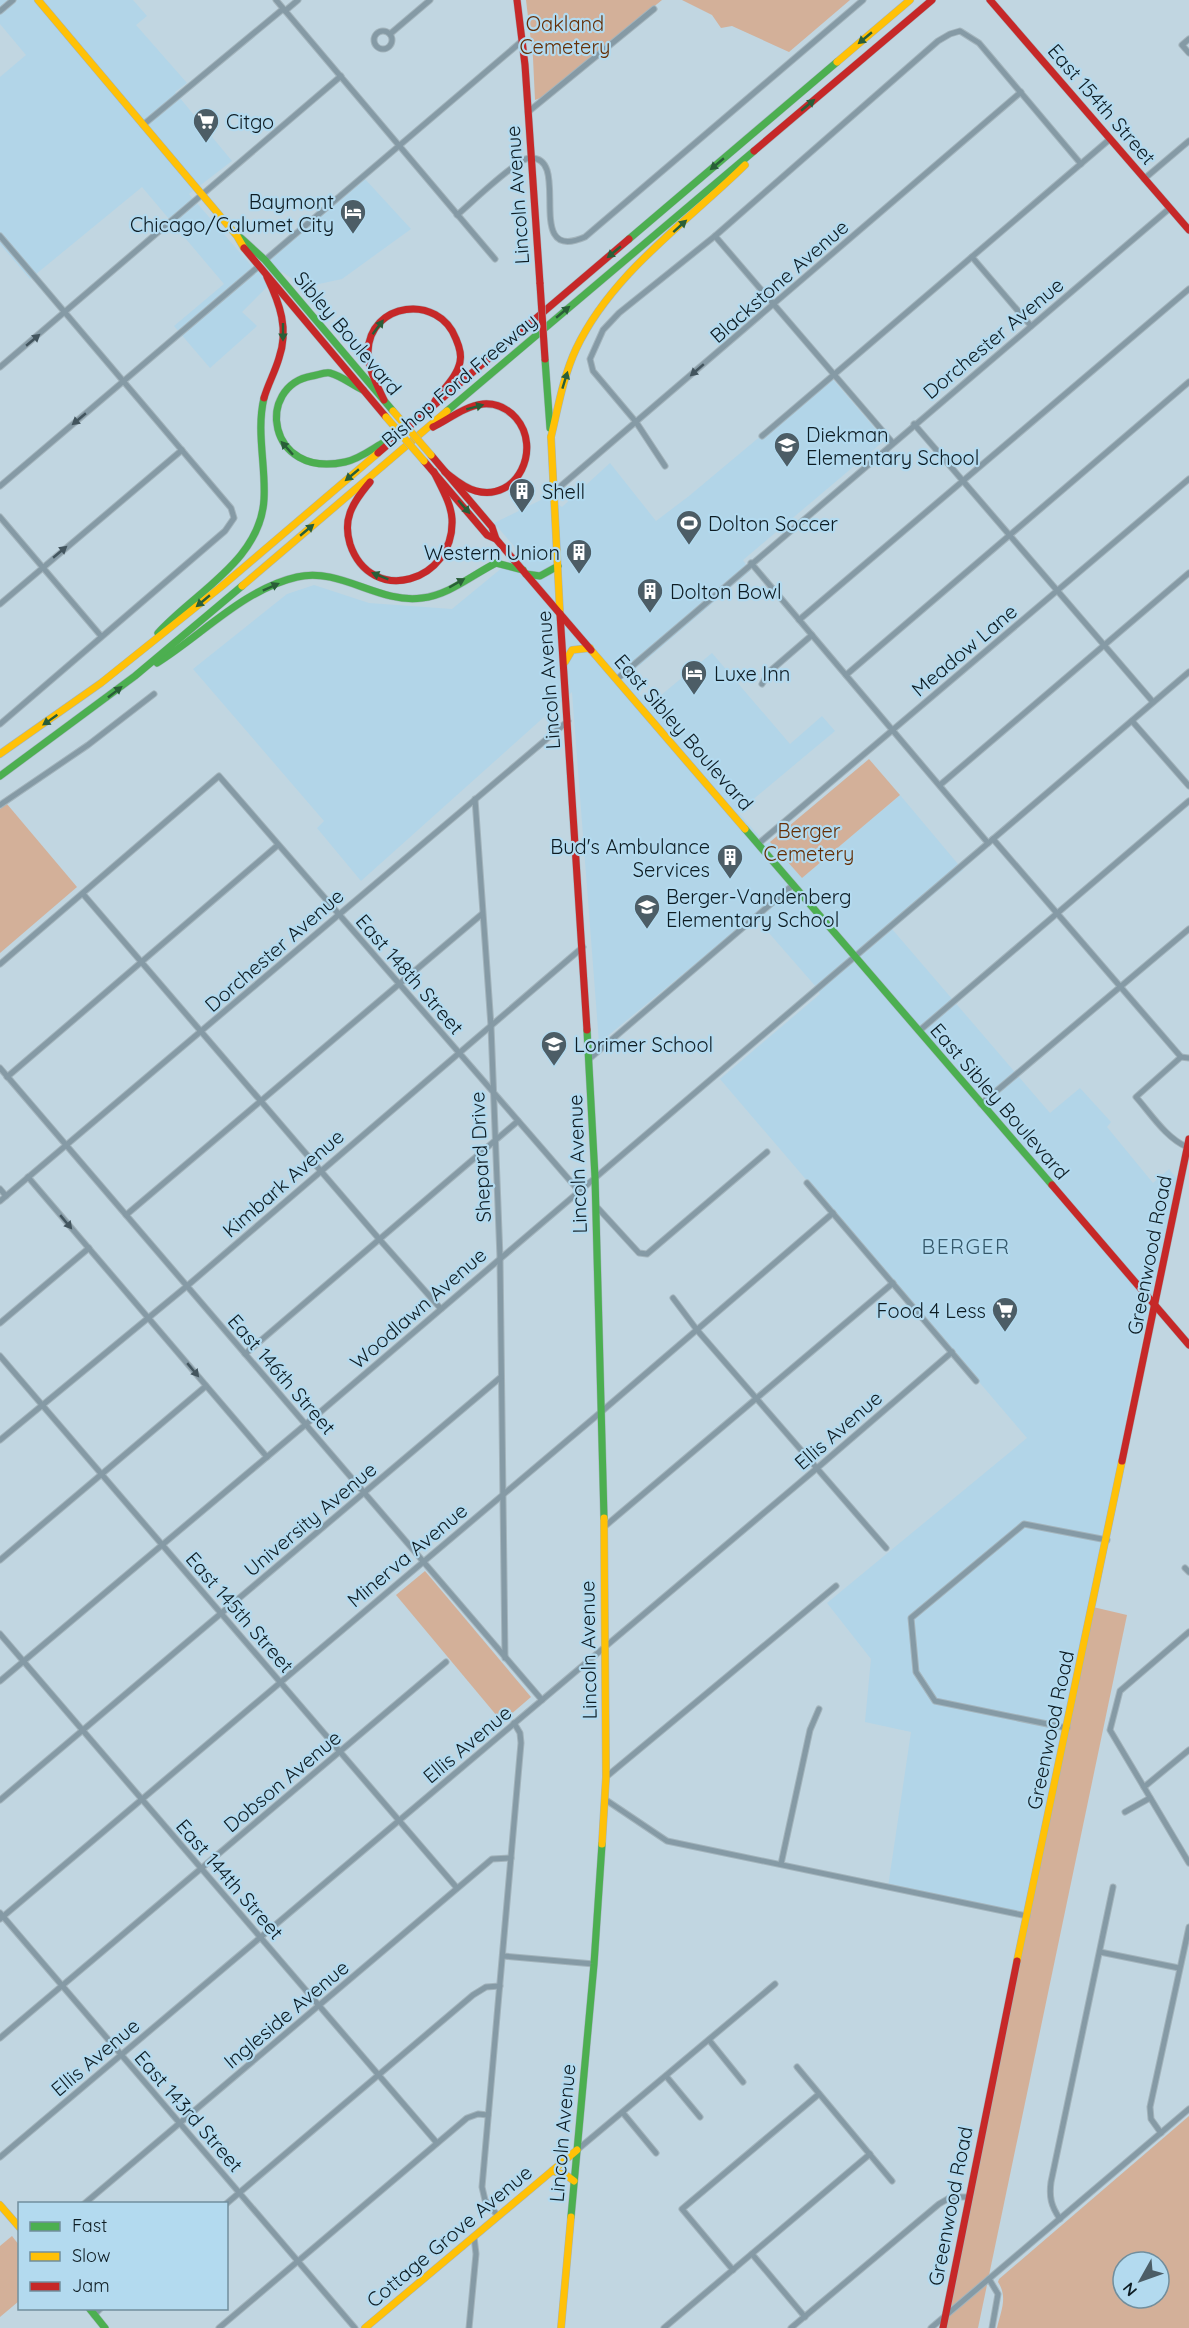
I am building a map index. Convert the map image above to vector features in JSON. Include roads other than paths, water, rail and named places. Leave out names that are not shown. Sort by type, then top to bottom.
[{"type":"main road","name":"Sibley Boulevard","points":[[38,0],[237,236],[265,260],[492,527],[496,539]]},
{"type":"main road","name":"Lincoln Avenue","points":[[517,0],[528,112],[555,491],[560,614],[590,1059],[604,1527],[606,1800],[594,1964],[561,2328]]},
{"type":"main road","name":"Bishop Ford Freeway","points":[[0,754],[143,651],[910,0]]},
{"type":"main road","name":"Bishop Ford Freeway","points":[[0,776],[135,676],[932,0]]},
{"type":"main road","name":"East 154th Street","points":[[990,0],[1189,230]]},
{"type":"main road","points":[[551,437],[567,373],[577,347],[598,314],[625,279],[648,255],[729,181],[784,125]]},
{"type":"main road","name":"Sibley Boulevard","points":[[237,236],[245,250],[267,277],[386,417]]},
{"type":"main road","points":[[143,651],[168,620],[239,558],[262,518],[264,504],[262,404],[280,360],[284,328],[277,297],[267,277]]},
{"type":"main road","points":[[384,400],[371,371],[368,351],[372,336],[381,321],[393,311],[420,307],[445,320],[456,333],[461,360],[432,407]]},
{"type":"main road","points":[[363,390],[329,373],[313,374],[297,381],[286,390],[275,415],[275,427],[279,439],[287,451],[298,459],[328,465],[345,462],[397,437]]},
{"type":"main road","points":[[423,432],[462,411],[485,404],[505,408],[523,425],[528,437],[529,450],[526,462],[521,474],[503,488],[480,492],[465,487],[445,472]]},
{"type":"main road","name":"East Sibley Boulevard","points":[[386,417],[488,535],[496,539],[525,572],[1188,1343]]},
{"type":"main road","points":[[380,468],[354,503],[347,524],[347,532],[349,543],[361,565],[378,576],[399,582],[426,574],[438,565],[448,552],[452,536],[452,518],[434,472]]},
{"type":"main road","points":[[135,676],[170,656],[248,599],[268,588],[299,577],[331,576],[404,599],[437,594],[496,563],[540,576],[558,566]]},
{"type":"main road","points":[[564,664],[572,650],[590,648]]},
{"type":"main road","name":"Greenwood Road","points":[[943,2328],[968,2197],[1107,1540],[1188,1143]]},
{"type":"main road","name":"Cottage Grove Avenue","points":[[365,2328],[577,2150]]},
{"type":"main road","points":[[552,2170],[574,2181]]},
{"type":"main road","points":[[0,2205],[18,2226]]},
{"type":"main road","points":[[91,2312],[105,2328]]},
{"type":"street","points":[[0,11],[13,0]]},
{"type":"street","points":[[276,0],[495,259]]},
{"type":"street","points":[[143,125],[298,0]]},
{"type":"street","points":[[390,34],[430,0]]},
{"type":"street","points":[[457,215],[522,159],[531,158],[544,161],[548,171],[551,224],[554,235],[563,241],[576,241],[585,237],[863,0]]},
{"type":"street","points":[[528,112],[654,9]]},
{"type":"street","points":[[665,465],[636,423],[593,370],[590,359],[603,330],[619,313],[715,236],[938,41],[960,31],[979,43],[1081,164]]},
{"type":"street","points":[[1189,39],[1182,45],[1189,53]]},
{"type":"street","points":[[265,260],[522,42]]},
{"type":"street","points":[[0,367],[341,76]]},
{"type":"street","name":"Blackstone Avenue","points":[[555,491],[1022,92]]},
{"type":"street","points":[[762,436],[1110,139]]},
{"type":"street","points":[[1144,179],[1189,141]]},
{"type":"street","name":"Dorchester Avenue","points":[[617,679],[892,442],[1170,208]]},
{"type":"street","points":[[0,236],[231,508],[234,518],[225,531],[0,724]]},
{"type":"street","points":[[715,236],[892,442]]},
{"type":"street","points":[[0,248],[6,243]]},
{"type":"street","points":[[972,256],[1031,326]]},
{"type":"street","points":[[0,486],[259,266]]},
{"type":"street","points":[[799,620],[1189,289]]},
{"type":"street","points":[[846,675],[1189,382]]},
{"type":"street","points":[[914,424],[1153,702]]},
{"type":"street","points":[[0,604],[182,450]]},
{"type":"street","name":"Meadow Lane","points":[[758,844],[1189,479]]},
{"type":"street","points":[[0,517],[101,636]]},
{"type":"street","points":[[751,563],[940,785],[1056,912],[1181,1057],[1189,1058]]},
{"type":"street","points":[[940,785],[1189,573]]},
{"type":"street","points":[[762,684],[769,672],[812,635]]},
{"type":"street","name":"Woodlawn Avenue","points":[[0,1681],[305,1425],[1189,672]]},
{"type":"street","points":[[0,805],[88,745],[154,694]]},
{"type":"street","name":"Dorchester Avenue","points":[[0,1201],[568,721]]},
{"type":"street","points":[[1132,721],[1189,786]]},
{"type":"street","name":"East 148th Street","points":[[83,894],[219,776],[579,1191]]},
{"type":"street","name":"Shepard Drive","points":[[476,799],[490,1026],[500,1258],[505,1658]]},
{"type":"street","points":[[919,1031],[1189,801]]},
{"type":"street","points":[[8,1077],[278,845]]},
{"type":"street","points":[[590,1059],[793,885]]},
{"type":"street","points":[[0,964],[83,894],[441,1309]]},
{"type":"street","points":[[126,1215],[482,914]]},
{"type":"street","points":[[981,1104],[1189,929]]},
{"type":"street","name":"Kimbark Avenue","points":[[0,1440],[187,1286],[583,947]]},
{"type":"street","points":[[1181,1057],[1136,1097],[1178,1143],[1188,1143]]},
{"type":"street","name":"East 146th Street","points":[[0,1068],[542,1700]]},
{"type":"street","points":[[245,1354],[519,1121]]},
{"type":"street","points":[[596,1206],[639,1253],[651,1252],[766,1152]]},
{"type":"street","points":[[28,1177],[267,1457]]},
{"type":"street","points":[[807,1183],[976,1381]]},
{"type":"street","points":[[0,1189],[6,1196]]},
{"type":"street","name":"Minerva Avenue","points":[[1,1916],[601,1412],[833,1213]]},
{"type":"street","points":[[0,1323],[89,1248]]},
{"type":"street","points":[[604,1527],[757,1400],[892,1283]]},
{"type":"street","points":[[673,1299],[697,1330],[886,1548]]},
{"type":"street","name":"Ellis Avenue","points":[[0,2157],[952,1352]]},
{"type":"street","name":"East 145th Street","points":[[0,1356],[458,1888]]},
{"type":"street","name":"University Avenue","points":[[0,1800],[501,1377]]},
{"type":"street","points":[[0,1560],[206,1386]]},
{"type":"street","points":[[1067,1728],[935,1701],[916,1672],[911,1618],[1024,1524],[1107,1540]]},
{"type":"street","points":[[606,1777],[836,1586]]},
{"type":"street","points":[[1189,1632],[1120,1692],[1110,1730],[1189,1863]]},
{"type":"street","name":"East 144th Street","points":[[0,1634],[437,2143]]},
{"type":"street","name":"Dobson Avenue","points":[[0,2038],[446,1662]]},
{"type":"street","points":[[781,1864],[810,1730],[819,1709]]},
{"type":"street","points":[[498,2216],[485,2200],[482,2187],[521,1743],[520,1733],[514,1723]]},
{"type":"street","points":[[1144,1787],[1189,1750]]},
{"type":"street","points":[[1125,1812],[1150,1798]]},
{"type":"street","points":[[606,1800],[667,1841],[1027,1916]]},
{"type":"street","name":"Ingleside Avenue","points":[[86,2202],[492,1859],[511,1858]]},
{"type":"street","points":[[1060,2219],[1052,2206],[1049,2195],[1051,2182],[1113,1887]]},
{"type":"street","name":"East 143rd Street","points":[[1,1916],[356,2328]]},
{"type":"street","points":[[1161,2133],[1151,2120],[1150,2107],[1189,1927]]},
{"type":"street","points":[[1100,1952],[1179,1968]]},
{"type":"street","points":[[502,1956],[594,1964]]},
{"type":"street","name":"Cottage Grove Avenue","points":[[577,2150],[775,1984]]},
{"type":"street","points":[[228,2202],[480,1990],[500,1986]]},
{"type":"street","points":[[709,2040],[743,2082]]},
{"type":"street","points":[[797,2067],[892,2181]]},
{"type":"street","points":[[666,2076],[700,2117]]},
{"type":"street","points":[[733,2270],[682,2209],[819,2094]]},
{"type":"street","points":[[931,2328],[1189,2109]]},
{"type":"street","points":[[623,2113],[656,2153]]},
{"type":"street","points":[[219,2328],[467,2118],[478,2114],[488,2115]]},
{"type":"street","points":[[664,2328],[870,2154]]},
{"type":"street","points":[[791,2328],[939,2204],[951,2197],[968,2197]]},
{"type":"street","points":[[469,2328],[476,2254],[474,2237]]},
{"type":"street","points":[[752,2254],[805,2317]]},
{"type":"street","points":[[989,2279],[998,2294],[992,2328]]},
{"type":"place","name":"Citgo","points":[[206,144]]},
{"type":"place","name":"Baymont Chicago/Calumet City","points":[[353,235]]},
{"type":"place","name":"Diekman Elementary School","points":[[787,468]]},
{"type":"place","name":"Shell","points":[[522,514]]},
{"type":"place","name":"Dolton Soccer","points":[[689,546]]},
{"type":"place","name":"Western Union","points":[[579,575]]},
{"type":"place","name":"Dolton Bowl","points":[[650,614]]},
{"type":"place","name":"Luxe Inn","points":[[694,696]]},
{"type":"place","name":"Bud's Ambulance Services","points":[[730,880]]},
{"type":"place","name":"Berger-Vandenberg Elementary School","points":[[647,930]]},
{"type":"place","name":"Lorimer School","points":[[554,1067]]},
{"type":"place","name":"Food 4 Less","points":[[1005,1333]]},
{"type":"district","name":"BERGER","points":[[966,1246]]},
{"type":"park label","name":"Oakland Cemetery","points":[[565,34]]},
{"type":"park label","name":"Berger Cemetery","points":[[809,842]]}]
